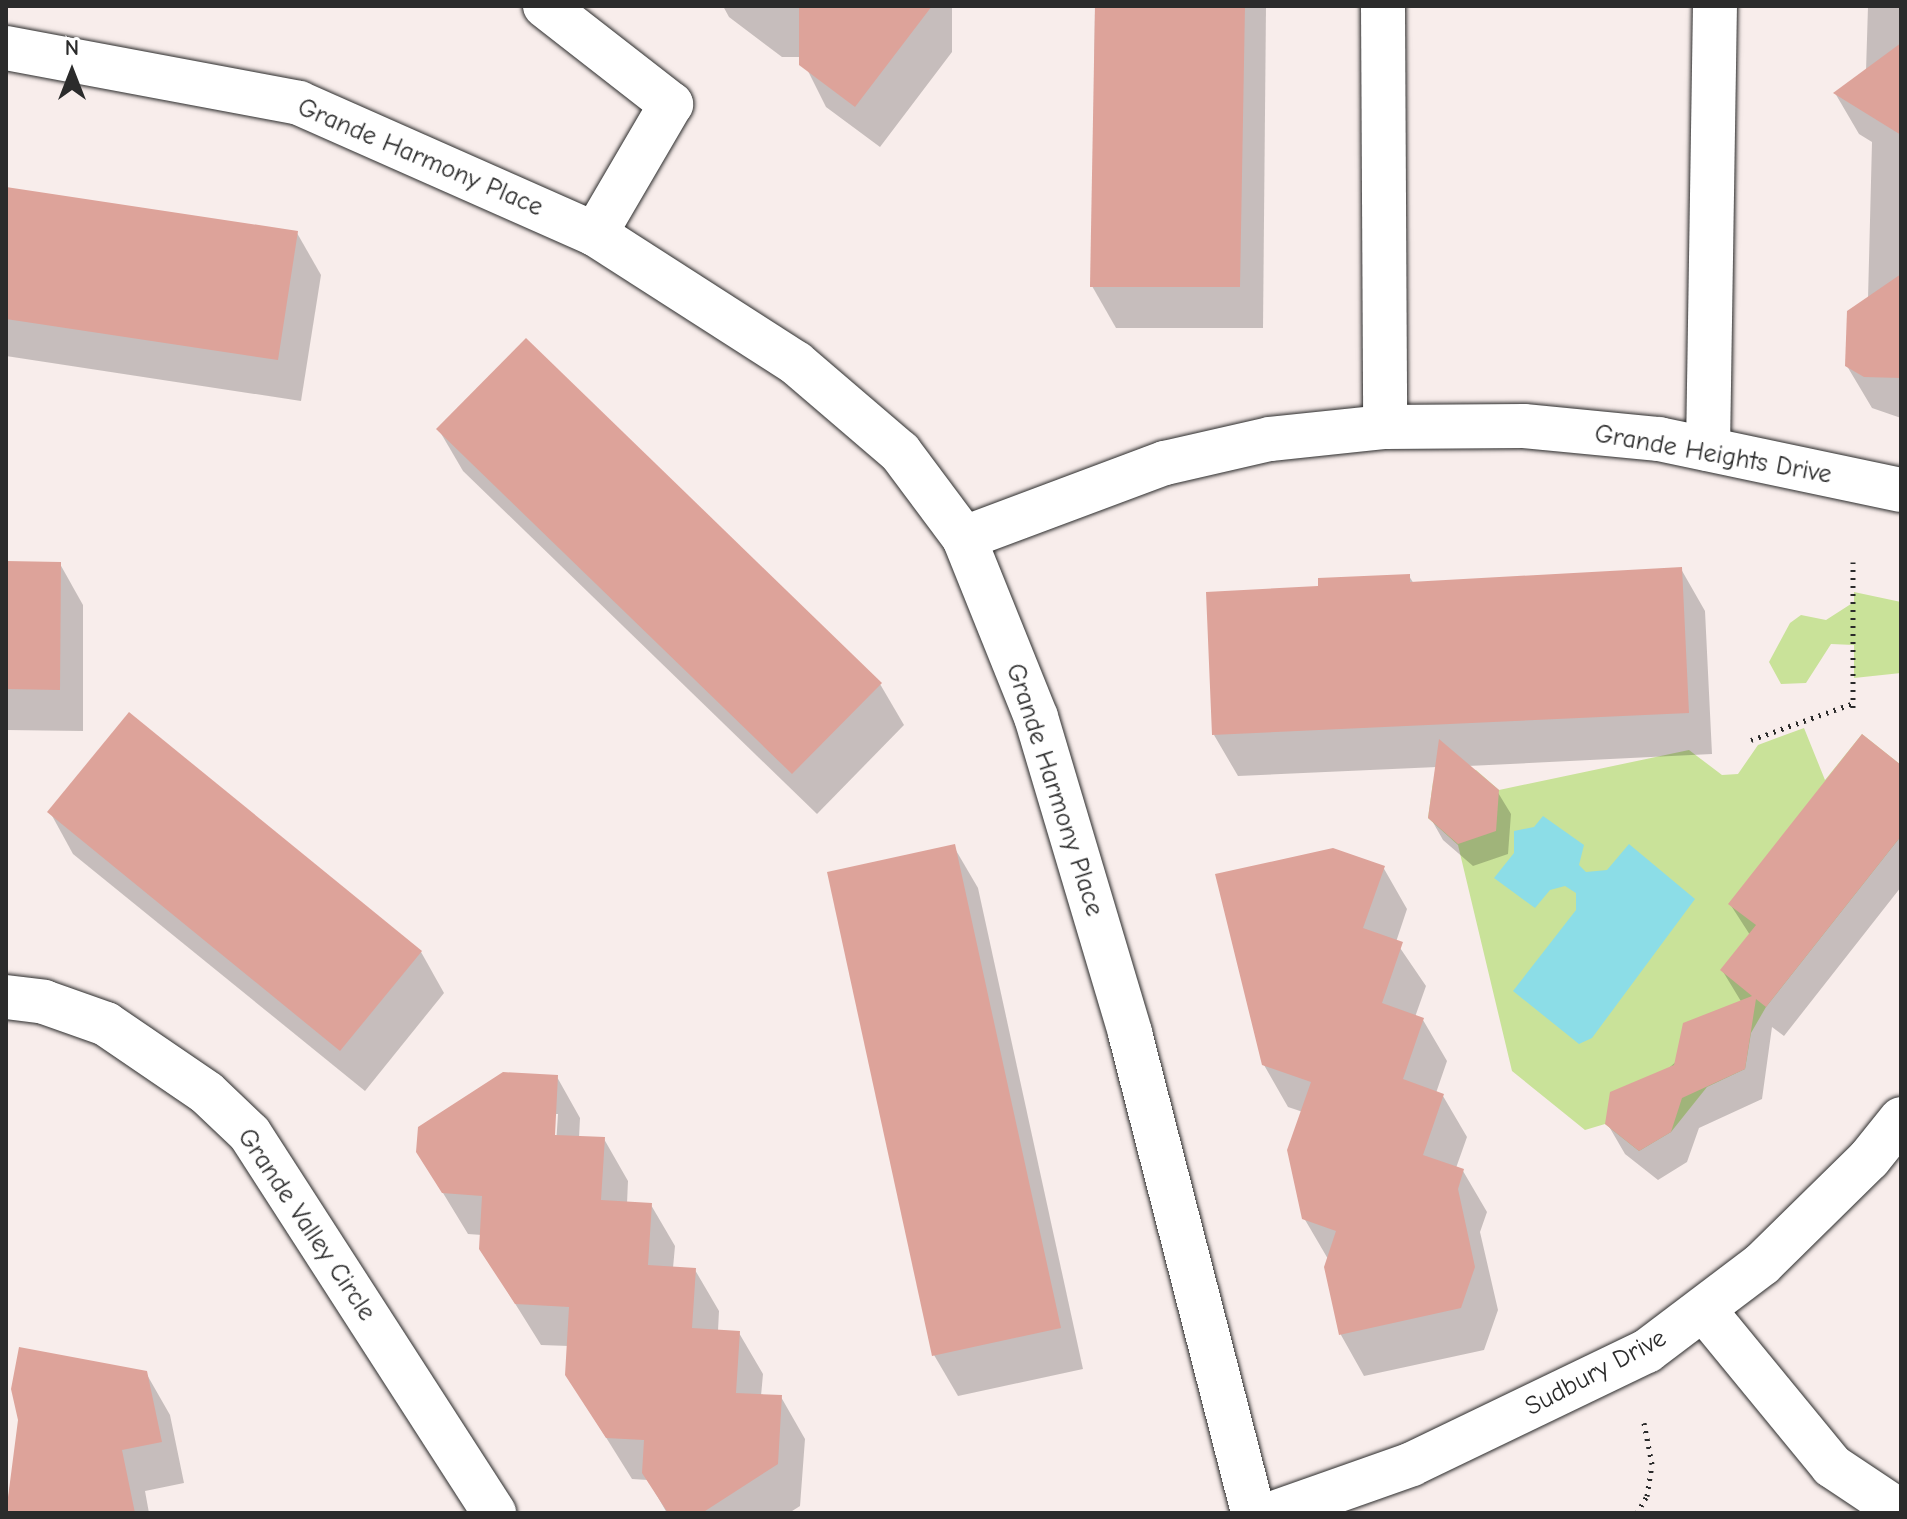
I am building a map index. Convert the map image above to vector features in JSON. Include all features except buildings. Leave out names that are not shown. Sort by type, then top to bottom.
[{"type":"street","points":[[545,6],[671,104],[595,234]]},
{"type":"street","points":[[1383,6],[1385,427]]},
{"type":"street","points":[[1708,449],[1715,6]]},
{"type":"street","name":"Grande Harmony Place","points":[[6,48],[299,103],[595,234],[796,363],[900,452],[964,538],[1036,717],[1130,1033],[1253,1513]]},
{"type":"street","name":"Grande Heights Drive","points":[[964,538],[1165,463],[1270,439],[1385,427],[1524,426],[1708,449],[1901,490]]},
{"type":"street","name":"Grande Valley Circle","points":[[6,997],[44,1002],[106,1024],[207,1093],[250,1134],[494,1513]]},
{"type":"street","name":"Sudbury Drive","points":[[1274,1513],[1412,1464],[1647,1351],[1773,1254],[1869,1159],[1901,1119]]},
{"type":"street","points":[[1704,1310],[1832,1466],[1901,1512]]},
{"type":"path","points":[[1751,740],[1853,707],[1853,562]]},
{"type":"path","points":[[1637,1513],[1647,1496],[1652,1464],[1644,1423]]},
{"type":"green space","points":[[1854,592],[1901,602],[1901,673],[1854,678],[1854,645],[1831,644],[1806,683],[1781,684],[1769,662],[1790,623],[1801,615],[1826,620],[1854,602]]},
{"type":"green space","points":[[1804,728],[1825,780],[1862,734],[1901,765],[1901,836],[1766,1007],[1751,1033],[1745,1069],[1707,1087],[1671,1132],[1639,1151],[1605,1124],[1585,1130],[1512,1071],[1458,845],[1428,818],[1433,782],[1476,770],[1499,790],[1689,750],[1722,775],[1738,774],[1758,745]]},
{"type":"water","points":[[1543,816],[1584,845],[1579,865],[1586,872],[1607,870],[1629,844],[1695,899],[1592,1038],[1579,1044],[1513,991],[1576,910],[1576,893],[1565,886],[1550,890],[1535,908],[1494,878],[1514,853],[1514,831],[1534,827]]}]
